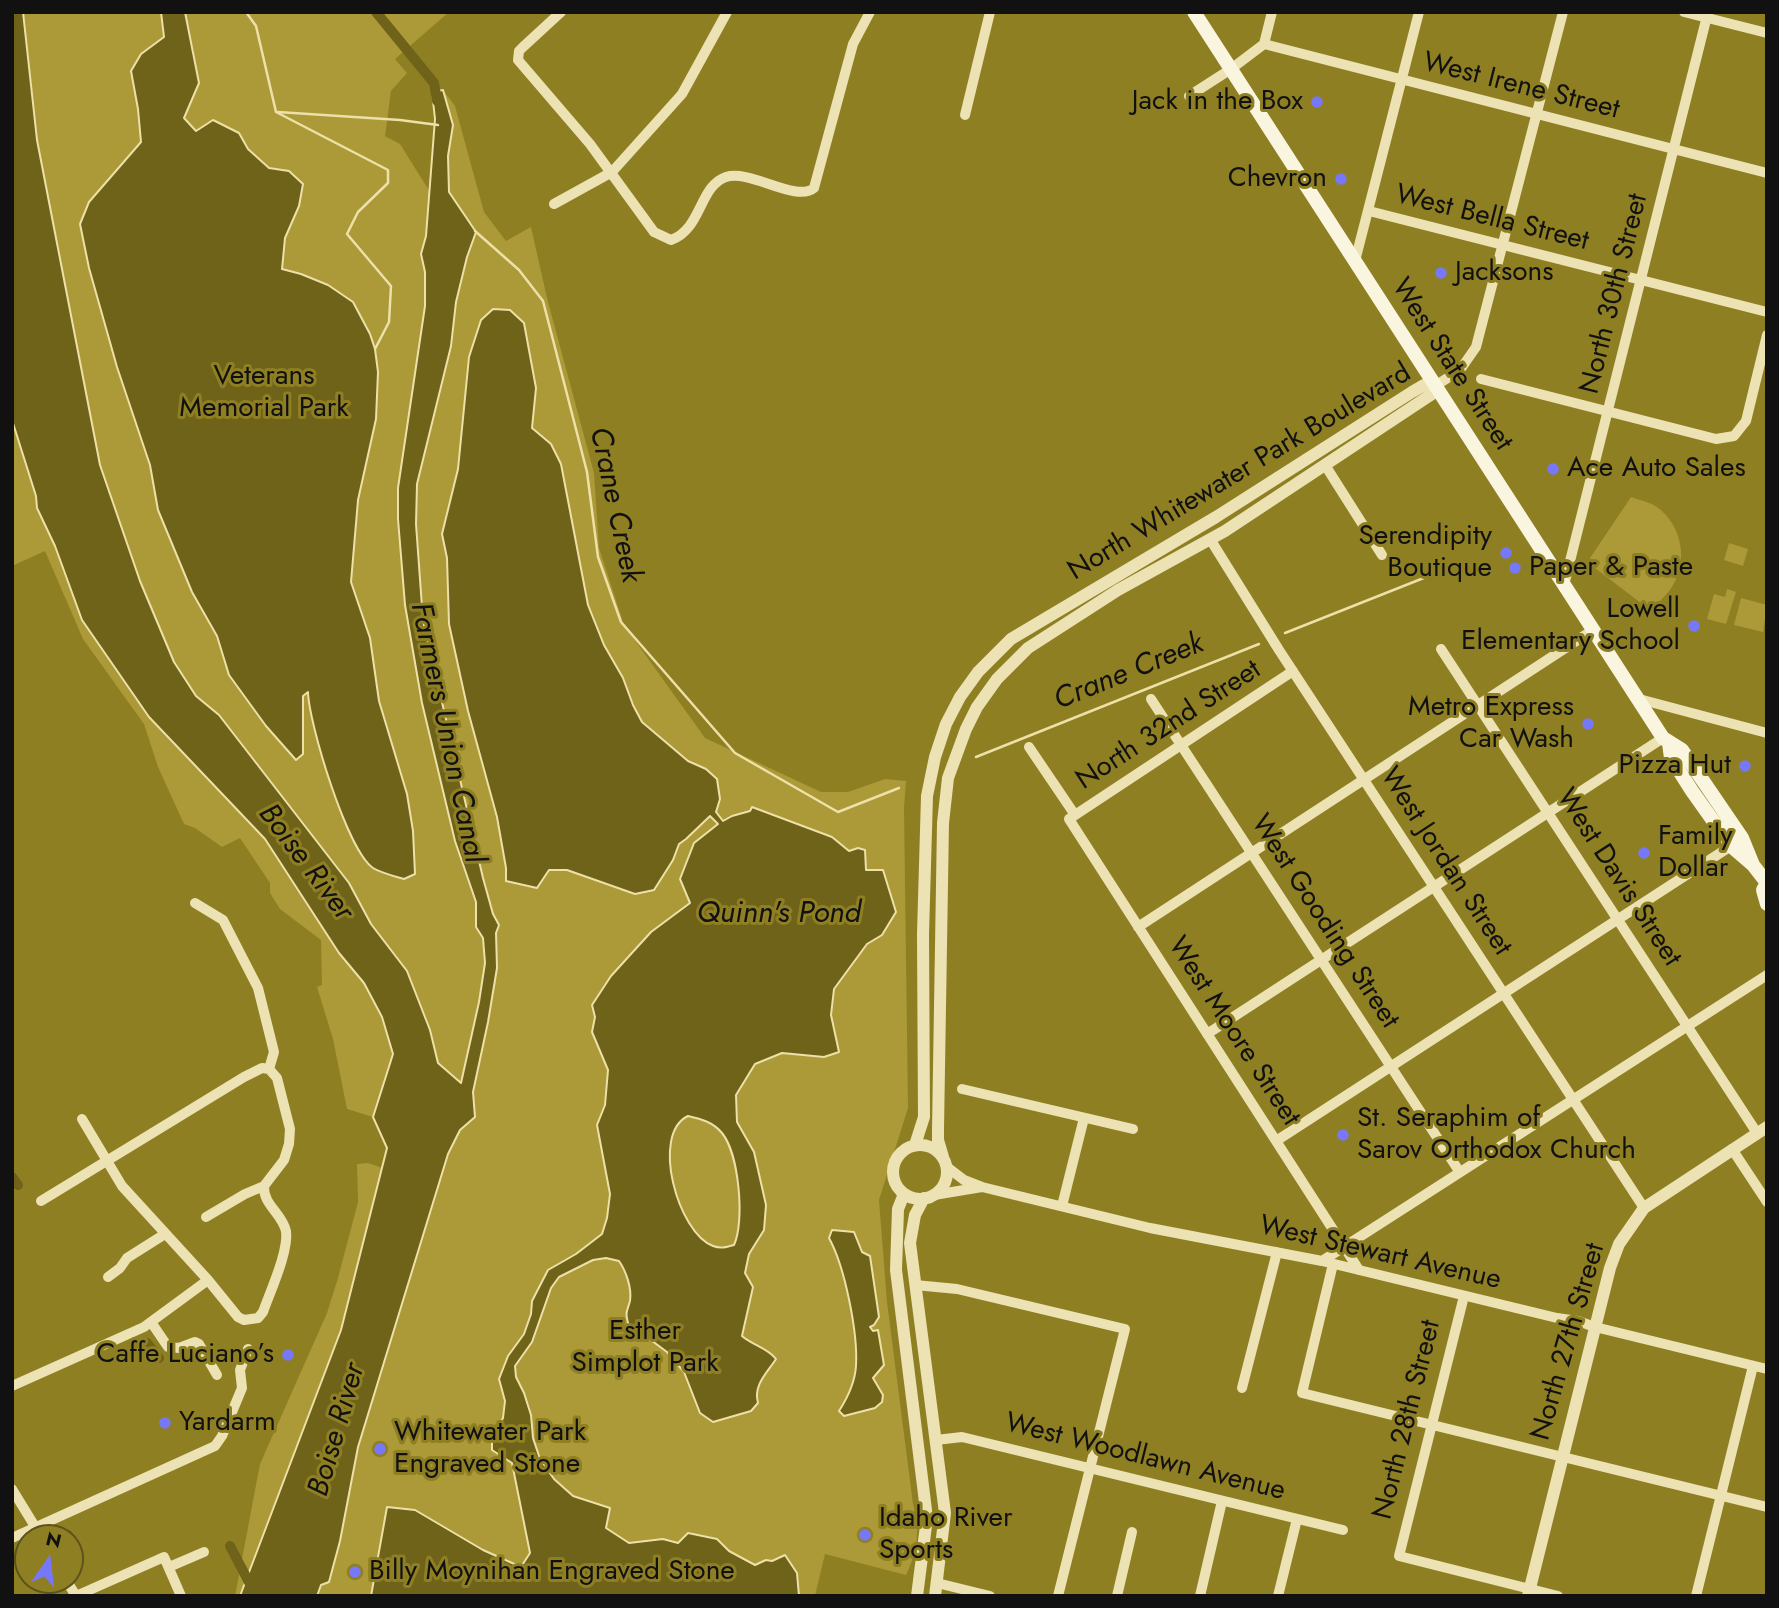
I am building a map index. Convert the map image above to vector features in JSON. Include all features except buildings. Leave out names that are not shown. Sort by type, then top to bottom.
[{"type":"main road","name":"West State Street","points":[[1194,12],[1666,740],[1671,758],[1731,846],[1753,865],[1767,883],[1763,890],[1767,904]]},
{"type":"main road","name":"West State Street","points":[[1666,740],[1682,750],[1742,838],[1753,865]]},
{"type":"street","points":[[561,12],[523,47],[518,55],[522,66],[612,172],[654,232],[671,240],[688,230],[712,188],[723,178],[738,176],[803,193],[812,191],[816,185],[853,44],[870,12]]},
{"type":"street","points":[[554,204],[612,172],[682,94],[727,12]]},
{"type":"street","points":[[965,115],[990,12]]},
{"type":"street","points":[[1188,96],[1264,44],[1272,12]]},
{"type":"street","points":[[1355,261],[1419,12]]},
{"type":"street","points":[[1436,386],[1460,370],[1476,347],[1563,12]]},
{"type":"street","points":[[1684,12],[1708,15],[1767,33]]},
{"type":"street","name":"North 30th Street","points":[[1564,585],[1708,15]]},
{"type":"street","name":"West Irene Street","points":[[1264,44],[1767,173]]},
{"type":"street","name":"West Bella Street","points":[[1369,211],[1767,312]]},
{"type":"street","points":[[1481,379],[1716,439],[1734,436],[1746,421],[1767,335]]},
{"type":"street","name":"North Whitewater Park Boulevard","points":[[915,1145],[924,1117],[923,934],[927,796],[946,724],[960,697],[978,672],[1011,639],[1216,517],[1412,392],[1424,385],[1436,386],[1432,394],[1325,466],[1210,539],[1118,590],[1028,648],[997,679],[977,707],[965,729],[948,778],[943,823],[938,1140],[945,1162]]},
{"type":"street","points":[[1325,466],[1382,555]]},
{"type":"street","name":"West Jordan Street","points":[[1210,539],[1293,671],[1644,1208]]},
{"type":"street","points":[[1138,927],[1593,630]]},
{"type":"street","name":"West Davis Street","points":[[1441,649],[1687,1026],[1762,1130]]},
{"type":"street","name":"North 32nd Street","points":[[1072,817],[1293,671]]},
{"type":"street","name":"West Gooding Street","points":[[1151,699],[1459,1171]]},
{"type":"street","points":[[1638,699],[1767,733]]},
{"type":"street","points":[[1207,1034],[1548,812],[1666,740]]},
{"type":"street","name":"West Moore Street","points":[[1029,747],[1138,927],[1359,1270]]},
{"type":"street","points":[[1276,1141],[1731,846]]},
{"type":"street","points":[[195,903],[223,920],[258,988],[274,1049],[269,1069]]},
{"type":"street","points":[[1767,975],[1343,1246],[1327,1263],[1302,1392],[1767,1507]]},
{"type":"street","points":[[41,1201],[244,1077],[262,1068],[269,1069],[278,1078],[290,1129],[284,1160],[264,1186],[206,1217]]},
{"type":"street","points":[[962,1089],[1133,1129]]},
{"type":"street","points":[[1062,1206],[1084,1118]]},
{"type":"street","points":[[82,1119],[121,1186],[208,1280],[238,1317],[251,1321],[263,1312],[285,1247],[286,1231],[280,1216],[266,1201],[264,1186]]},
{"type":"street","name":"North 27th Street","points":[[1529,1592],[1610,1268],[1619,1244],[1644,1208],[1762,1130]]},
{"type":"street","points":[[929,1197],[917,1199],[904,1194],[895,1183],[892,1167],[901,1152],[915,1145],[931,1147],[945,1162],[944,1183],[915,1215],[909,1243],[945,1513],[936,1589],[990,1596]]},
{"type":"street","points":[[1732,1149],[1767,1202]]},
{"type":"street","name":"West Stewart Avenue","points":[[945,1162],[964,1180],[982,1187],[1150,1228],[1359,1270],[1767,1369]]},
{"type":"street","name":"West Stewart Avenue","points":[[929,1197],[982,1187]]},
{"type":"street","points":[[904,1194],[898,1209],[897,1270],[928,1518],[917,1596]]},
{"type":"street","points":[[108,1277],[120,1268],[127,1258],[165,1234]]},
{"type":"street","points":[[1242,1388],[1277,1252]]},
{"type":"street","points":[[12,1386],[151,1322],[208,1280]]},
{"type":"street","points":[[915,1285],[957,1289],[1125,1329],[1058,1596]]},
{"type":"street","name":"North 28th Street","points":[[1464,1296],[1399,1556],[1529,1592]]},
{"type":"street","points":[[151,1322],[168,1347],[199,1344],[217,1375]]},
{"type":"street","points":[[43,1524],[215,1446],[222,1436],[242,1388],[240,1370],[248,1349]]},
{"type":"street","points":[[1696,1596],[1753,1366]]},
{"type":"street","name":"West Woodlawn Avenue","points":[[936,1440],[962,1437],[1343,1530]]},
{"type":"street","points":[[12,1489],[34,1524]]},
{"type":"street","points":[[1200,1596],[1222,1501]]},
{"type":"street","points":[[1278,1596],[1297,1519]]},
{"type":"street","points":[[1117,1596],[1132,1532]]},
{"type":"street","points":[[169,1567],[204,1552]]},
{"type":"street","points":[[76,1596],[164,1557],[181,1596]]},
{"type":"street","points":[[1529,1592],[1558,1596]]},
{"type":"green space","name":"Esther Simplot Park","points":[[23,12],[161,12],[164,37],[147,50],[194,52],[185,12],[449,12],[395,59],[407,73],[391,91],[385,136],[400,144],[430,192],[428,217],[463,214],[449,192],[448,156],[453,125],[443,90],[455,106],[484,212],[506,241],[531,227],[547,298],[594,473],[599,548],[624,625],[705,738],[821,792],[848,792],[885,779],[906,781],[904,808],[908,1108],[879,1200],[887,1302],[917,1522],[915,1549],[906,1575],[825,1554],[815,1596],[317,1596],[321,1584],[329,1582],[340,1541],[358,1447],[448,1154],[460,1130],[475,1117],[473,1104],[467,1092],[438,1063],[430,1030],[407,971],[371,924],[349,883],[213,710],[196,696],[174,662],[140,581],[100,465],[37,140]]},
{"type":"green space","points":[[12,420],[36,496],[37,509],[55,546],[227,798],[265,839],[339,953],[364,983],[381,1017],[393,1054],[373,1117],[347,1109],[333,1039],[317,987],[322,985],[321,940],[280,909],[270,893],[270,883],[240,838],[222,847],[195,828],[184,824],[158,767],[144,724],[83,639],[45,551],[12,566]]},
{"type":"green space","points":[[1631,497],[1654,505],[1666,515],[1678,534],[1681,557],[1676,579],[1668,593],[1650,610],[1591,565],[1590,558]]},
{"type":"green space","points":[[1729,543],[1748,549],[1743,566],[1724,560]]},
{"type":"green space","points":[[1727,589],[1736,592],[1726,624],[1707,619],[1714,594],[1725,597]]},
{"type":"green space","points":[[1741,598],[1767,605],[1763,632],[1734,625]]},
{"type":"green space","points":[[368,1163],[382,1168],[341,1331],[240,1596],[235,1596],[260,1464],[327,1313],[358,1202],[357,1164]]},
{"type":"water","name":"Boise River","points":[[12,12],[23,12],[37,140],[100,465],[140,581],[174,662],[196,696],[219,715],[349,883],[371,924],[407,971],[430,1030],[438,1063],[461,1083],[485,963],[483,938],[476,927],[476,902],[455,841],[422,703],[405,605],[398,519],[398,488],[425,306],[425,272],[421,254],[426,236],[435,119],[432,92],[443,90],[453,125],[448,156],[449,192],[476,232],[456,302],[451,346],[417,484],[416,524],[423,621],[483,878],[493,914],[499,925],[496,933],[497,968],[473,1092],[475,1117],[460,1130],[448,1154],[358,1447],[340,1541],[329,1582],[321,1585],[317,1596],[240,1596],[341,1330],[387,1148],[373,1117],[393,1054],[382,1017],[364,983],[339,953],[265,839],[149,717],[82,620],[55,546],[37,508],[36,496],[12,420]]},
{"type":"water","points":[[161,12],[185,12],[199,83],[184,118],[196,131],[213,120],[239,133],[248,149],[269,168],[289,171],[303,184],[299,206],[285,238],[282,269],[328,285],[353,302],[375,349],[378,372],[376,419],[358,500],[351,582],[370,638],[379,701],[407,794],[413,831],[415,874],[404,879],[373,868],[363,857],[352,837],[322,757],[308,692],[303,696],[303,754],[296,760],[266,726],[229,675],[217,636],[192,592],[158,510],[150,465],[117,367],[89,268],[80,224],[89,202],[141,142],[131,71],[141,54],[164,37]]},
{"type":"water","name":"Quinn's Pond","points":[[493,309],[510,310],[524,323],[536,388],[532,428],[551,444],[561,464],[588,605],[604,645],[623,678],[642,722],[688,761],[706,769],[717,779],[720,799],[716,812],[723,821],[750,811],[752,807],[832,837],[849,851],[858,848],[865,850],[866,870],[883,870],[896,912],[882,935],[867,944],[834,989],[831,1015],[839,1052],[824,1057],[782,1053],[755,1064],[736,1095],[737,1122],[754,1152],[766,1205],[764,1230],[749,1254],[745,1273],[753,1287],[742,1336],[776,1359],[759,1385],[758,1403],[751,1411],[713,1422],[700,1413],[684,1372],[667,1352],[628,1323],[628,1280],[619,1261],[606,1258],[593,1260],[559,1277],[551,1288],[532,1342],[515,1366],[516,1377],[531,1415],[533,1438],[540,1459],[554,1479],[573,1496],[610,1508],[606,1528],[629,1543],[663,1539],[678,1543],[688,1533],[717,1539],[729,1551],[755,1565],[785,1555],[797,1573],[799,1596],[371,1596],[387,1507],[415,1510],[483,1550],[521,1567],[530,1553],[512,1463],[492,1450],[492,1438],[503,1418],[505,1401],[499,1379],[508,1356],[524,1334],[532,1301],[548,1270],[576,1254],[602,1234],[607,1218],[610,1194],[597,1125],[605,1105],[608,1070],[592,1032],[595,1017],[592,1005],[611,976],[651,932],[690,903],[680,879],[694,843],[718,824],[710,816],[679,844],[673,860],[654,890],[635,894],[567,870],[549,870],[537,888],[506,881],[497,817],[468,711],[449,624],[447,558],[442,534],[458,469],[469,357],[481,320]],"holes":[[[688,1116],[715,1126],[722,1133],[733,1156],[740,1205],[734,1245],[716,1247],[700,1237],[689,1223],[680,1204],[673,1183],[671,1142],[677,1126]]]},
{"type":"water","points":[[832,1230],[854,1232],[862,1252],[870,1256],[879,1317],[870,1327],[873,1331],[878,1330],[884,1365],[873,1378],[883,1395],[882,1402],[875,1408],[844,1416],[839,1411],[853,1384],[856,1352],[853,1319],[845,1283],[829,1238]]},
{"type":"waterway","points":[[246,12],[256,26],[276,112],[388,170],[388,183],[358,212],[347,234],[391,286],[389,322],[375,349]]},
{"type":"waterway","name":"Farmers Union Canal","points":[[376,12],[434,83],[437,101]]},
{"type":"waterway","points":[[278,112],[438,125]]},
{"type":"waterway","name":"Crane Creek","points":[[475,231],[519,270],[543,301],[587,472],[598,557],[621,622],[735,753],[838,812],[899,788]]},
{"type":"waterway","name":"Crane Creek","points":[[1285,633],[1459,564]]},
{"type":"waterway","name":"Crane Creek","points":[[976,757],[1259,644]]},
{"type":"waterway","points":[[12,1177],[18,1185]]},
{"type":"waterway","points":[[147,1343],[159,1358]]},
{"type":"waterway","points":[[230,1546],[252,1588],[264,1596]]},
{"type":"place","name":"Jack in the Box","points":[[1317,102]]},
{"type":"place","name":"Chevron","points":[[1341,179]]},
{"type":"place","name":"Jacksons","points":[[1441,273]]},
{"type":"place","name":"Ace Auto Sales","points":[[1553,469]]},
{"type":"place","name":"Serendipity Boutique","points":[[1506,553]]},
{"type":"place","name":"Paper & Paste","points":[[1515,568]]},
{"type":"place","name":"Lowell Elementary School","points":[[1694,626]]},
{"type":"place","name":"Metro Express Car Wash","points":[[1588,724]]},
{"type":"place","name":"Pizza Hut","points":[[1745,766]]},
{"type":"place","name":"Family Dollar","points":[[1644,853]]},
{"type":"place","name":"St. Seraphim of Sarov Orthodox Church","points":[[1343,1135]]},
{"type":"place","name":"Caffe Luciano’s","points":[[288,1355]]},
{"type":"place","name":"Yardarm","points":[[165,1423]]},
{"type":"place","name":"Whitewater Park Engraved Stone","points":[[380,1449]]},
{"type":"place","name":"Idaho River Sports","points":[[865,1535]]},
{"type":"place","name":"Billy Moynihan Engraved Stone","points":[[355,1572]]},
{"type":"park label","name":"Veterans Memorial Park","points":[[264,393]]}]
